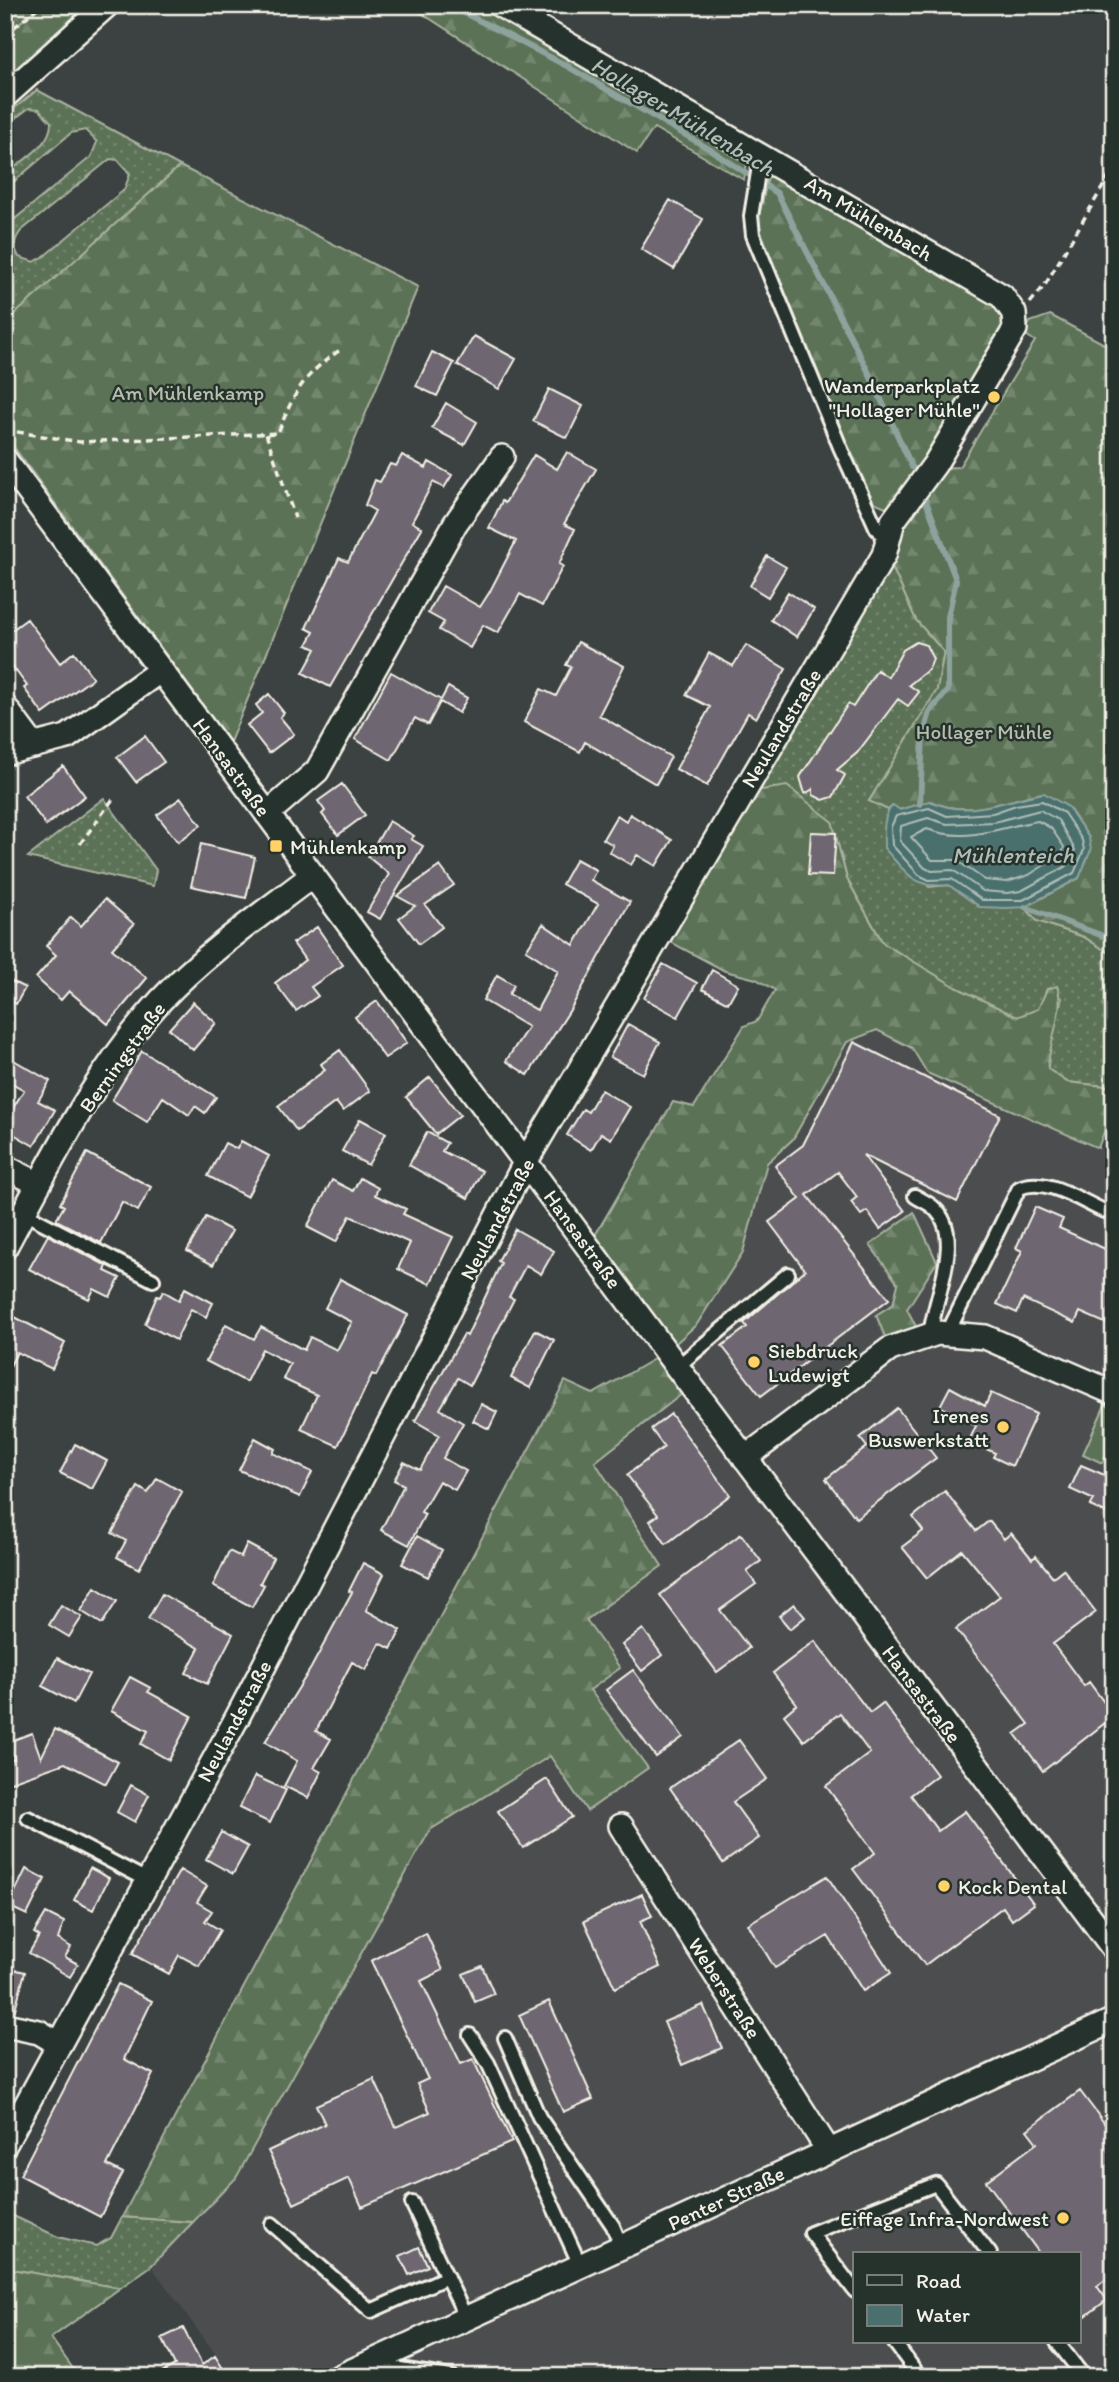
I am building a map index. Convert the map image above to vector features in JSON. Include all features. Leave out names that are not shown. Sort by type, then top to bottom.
[{"type":"street","points":[[5,96],[107,5]]},
{"type":"street","name":"Am Mühlenbach","points":[[500,5],[759,158],[1002,296],[1014,313]]},
{"type":"street","name":"Neulandstraße","points":[[5,2144],[238,1716],[526,1161],[884,555],[893,521],[934,464],[1012,335],[1016,321],[1014,313]]},
{"type":"street","points":[[267,814],[317,771],[455,524],[502,457]]},
{"type":"street","name":"Hansastraße","points":[[5,460],[677,1367],[1114,1949]]},
{"type":"street","points":[[5,753],[67,737],[161,670]]},
{"type":"street","points":[[5,707],[34,746]]},
{"type":"street","name":"Berningstraße","points":[[5,1247],[39,1184],[109,1068],[162,1000],[313,875]]},
{"type":"street","points":[[5,1167],[39,1184]]},
{"type":"street","points":[[745,1458],[890,1349],[938,1335],[985,1337],[1114,1393]]},
{"type":"street","name":"Weberstraße","points":[[621,1826],[828,2150]]},
{"type":"street","name":"Penter Straße","points":[[339,2377],[1114,2020]]},
{"type":"street","points":[[5,2025],[39,2032],[59,2044]]},
{"type":"lane","points":[[759,158],[751,216],[753,235],[839,447],[877,529],[888,541]]},
{"type":"lane","points":[[938,1335],[1019,1188],[1032,1183],[1047,1185],[1104,1211]]},
{"type":"lane","points":[[915,1196],[934,1208],[944,1222],[948,1242],[947,1265],[934,1305],[938,1335]]},
{"type":"lane","points":[[24,1213],[153,1280]]},
{"type":"lane","points":[[677,1367],[788,1274]]},
{"type":"lane","points":[[28,1818],[147,1880]]},
{"type":"lane","points":[[470,2035],[488,2063],[580,2265]]},
{"type":"lane","points":[[505,2038],[539,2117],[613,2226],[621,2246]]},
{"type":"lane","points":[[853,2288],[811,2233],[936,2184],[988,2252]]},
{"type":"lane","points":[[412,2203],[466,2318]]},
{"type":"lane","points":[[272,2224],[371,2311],[447,2277]]},
{"type":"lane","points":[[895,2344],[920,2377]]},
{"type":"lane","points":[[1059,2344],[1084,2377]]},
{"type":"lane","points":[[367,2364],[451,2377]]},
{"type":"path","points":[[5,35],[41,5]]},
{"type":"path","points":[[1014,313],[1026,307],[1045,285],[1114,168]]},
{"type":"path","points":[[5,430],[80,442],[278,433],[290,403],[314,367],[344,348]]},
{"type":"path","points":[[266,434],[295,518]]},
{"type":"path","points":[[80,844],[113,799]]},
{"type":"shaded area","points":[[877,1030],[912,1048],[927,1073],[1114,1154],[1114,2377],[232,2377],[151,2266],[236,2178],[430,1830],[550,1756],[590,1690],[586,1620],[662,1566],[595,1462],[691,1387],[666,1352],[697,1324],[743,1252],[767,1163],[793,1139],[847,1042]]},
{"type":"green space","points":[[8,5],[41,5],[5,35],[5,8]]},
{"type":"green space","points":[[41,5],[97,5],[5,87],[5,35]]},
{"type":"green space","points":[[409,5],[483,5],[748,157],[744,180],[654,128],[637,153]]},
{"type":"green space","points":[[37,90],[180,166],[15,315],[5,302],[5,227],[91,157],[97,142],[85,130],[71,133],[5,189],[5,175],[41,145],[50,130],[51,122],[39,109],[29,108],[5,126],[5,116]],"holes":[[[110,159],[118,160],[130,174],[124,190],[43,257],[34,262],[19,257],[15,243],[21,231]]]},
{"type":"green space","name":"Am Mühlenkamp","points":[[180,166],[418,287],[230,742],[5,435],[5,323]]},
{"type":"green space","points":[[769,173],[994,301],[1002,309],[1004,329],[927,460],[888,508],[874,502],[862,484],[761,232],[759,216]]},
{"type":"green space","name":"Hollager Mühle","points":[[1050,315],[1110,347],[1114,353],[1114,956],[1084,937],[1037,921],[1025,907],[1079,878],[1089,838],[1068,807],[1043,793],[972,808],[944,806],[930,801],[899,810],[893,806],[888,810],[869,801],[937,690],[944,652],[916,620],[889,560],[907,511],[939,468],[959,467],[1035,341],[1024,334],[1030,322]]},
{"type":"green space","points":[[889,560],[916,620],[944,652],[937,690],[869,801],[893,805],[929,887],[949,885],[980,907],[1025,907],[1037,921],[1084,937],[1114,956],[1114,1087],[1067,1082],[1048,1069],[1048,1049],[1062,998],[1047,989],[1039,1009],[1017,1017],[956,988],[883,943],[847,879],[832,821],[755,791]]},
{"type":"green space","points":[[787,786],[832,821],[847,879],[883,943],[956,987],[1017,1017],[1038,1009],[1047,989],[1057,986],[1058,1015],[1048,1069],[1067,1082],[1114,1087],[1114,1106],[1098,1148],[927,1073],[912,1048],[877,1030],[847,1042],[793,1139],[767,1163],[743,1252],[697,1324],[666,1352],[594,1237],[673,1102],[694,1107],[744,1026],[757,1021],[775,990],[756,979],[725,971],[659,936],[755,791]]},
{"type":"green space","points":[[104,798],[156,870],[153,886],[28,857]]},
{"type":"green space","points":[[914,1212],[937,1262],[907,1309],[922,1338],[890,1349],[876,1315],[893,1304],[898,1284],[870,1245]]},
{"type":"green space","points":[[666,1352],[692,1386],[595,1462],[662,1566],[586,1620],[620,1668],[590,1690],[648,1768],[587,1811],[550,1756],[430,1830],[236,2178],[193,2222],[122,2217],[565,1381],[593,1394]]},
{"type":"green space","points":[[1105,1405],[1114,1410],[1114,1437],[1102,1463],[1083,1454]]},
{"type":"green space","points":[[5,2212],[58,2237],[96,2246],[111,2238],[122,2217],[193,2222],[151,2266],[120,2288],[5,2268]]},
{"type":"green space","points":[[5,2268],[120,2288],[51,2338],[79,2377],[5,2377]]},
{"type":"water","name":"Mühlenteich","points":[[1044,793],[1068,807],[1089,838],[1091,850],[1079,878],[1025,907],[980,907],[949,885],[927,884],[911,877],[884,848],[885,819],[893,805],[900,810],[930,801],[944,806],[972,808]]},
{"type":"building","points":[[670,200],[703,219],[674,269],[641,249]]},
{"type":"building","points":[[474,336],[516,359],[499,389],[457,365]]},
{"type":"building","points":[[432,352],[454,363],[437,396],[416,386]]},
{"type":"building","points":[[549,389],[583,406],[567,438],[533,421]]},
{"type":"building","points":[[446,403],[477,422],[464,445],[432,428]]},
{"type":"building","points":[[567,452],[596,469],[564,524],[575,529],[559,564],[563,566],[542,606],[520,594],[498,633],[483,625],[470,648],[439,630],[444,622],[428,613],[443,586],[480,607],[489,593],[516,541],[489,528],[502,501],[505,503],[534,455],[557,469]]},
{"type":"building","points":[[402,455],[426,468],[429,462],[452,475],[444,488],[433,482],[412,522],[422,528],[330,687],[303,673],[316,649],[307,645],[314,632],[306,628],[339,558],[348,562],[375,511],[365,505],[375,480],[380,482],[390,464],[396,466]]},
{"type":"building","points":[[767,556],[786,567],[768,597],[750,586]]},
{"type":"building","points":[[788,592],[814,609],[797,637],[771,620]]},
{"type":"building","points":[[27,619],[60,663],[74,652],[93,678],[43,714],[5,656],[5,635]]},
{"type":"building","points":[[578,642],[624,666],[599,715],[671,757],[656,784],[585,742],[580,752],[524,722],[541,689],[556,696],[571,667],[566,665]]},
{"type":"building","points":[[916,642],[926,645],[933,659],[929,669],[909,685],[919,692],[908,706],[898,699],[857,753],[837,770],[845,775],[833,797],[823,800],[813,795],[813,789],[805,794],[800,777],[848,704],[853,707],[877,670],[888,677],[903,650]]},
{"type":"building","points":[[746,645],[786,669],[756,718],[748,713],[707,786],[676,769],[710,707],[686,695],[709,653],[733,666]]},
{"type":"building","points":[[391,672],[441,700],[448,687],[467,698],[459,713],[440,702],[428,725],[415,718],[391,760],[355,739]]},
{"type":"building","points":[[269,694],[284,713],[280,717],[294,734],[269,753],[247,725],[262,713],[256,705]]},
{"type":"building","points":[[145,736],[164,762],[136,782],[117,757]]},
{"type":"building","points":[[63,766],[85,796],[46,825],[24,796]]},
{"type":"building","points":[[342,784],[365,815],[338,835],[322,814],[325,811],[318,801]]},
{"type":"building","points":[[181,798],[201,825],[178,842],[157,815]]},
{"type":"building","points":[[630,814],[672,840],[656,866],[637,855],[631,865],[609,852],[613,845],[603,839],[617,815],[626,821]]},
{"type":"building","points":[[389,821],[414,836],[411,839],[423,846],[380,919],[367,912],[389,874],[368,857]]},
{"type":"building","points":[[811,832],[836,833],[833,876],[808,875]]},
{"type":"building","points":[[201,844],[255,857],[246,898],[191,886]]},
{"type":"building","points":[[576,859],[596,870],[591,880],[630,902],[570,1010],[528,1075],[506,1061],[528,1027],[483,1000],[497,975],[514,985],[509,994],[537,1010],[558,971],[526,950],[543,924],[574,945],[598,904],[562,884]]},
{"type":"building","points":[[440,866],[454,885],[425,905],[442,927],[419,944],[399,918],[415,906],[397,896]]},
{"type":"building","points":[[105,899],[134,924],[112,949],[147,978],[108,1024],[69,991],[61,1000],[36,978],[56,955],[46,946],[71,917],[81,926]]},
{"type":"building","points":[[317,927],[343,965],[311,987],[318,996],[296,1011],[275,983],[305,960],[293,943]]},
{"type":"building","points":[[663,964],[697,983],[678,1017],[644,998]]},
{"type":"building","points":[[712,970],[738,985],[728,1003],[702,989]]},
{"type":"building","points":[[5,978],[25,988],[16,1004],[5,999]]},
{"type":"building","points":[[377,1001],[407,1043],[385,1058],[355,1017]]},
{"type":"building","points":[[193,1002],[216,1023],[193,1050],[169,1029]]},
{"type":"building","points":[[628,1024],[660,1042],[643,1074],[610,1057]]},
{"type":"building","points":[[854,1042],[1000,1115],[957,1202],[863,1155],[905,1211],[880,1229],[867,1211],[861,1215],[851,1202],[857,1197],[838,1172],[807,1195],[889,1299],[761,1396],[722,1346],[747,1327],[744,1323],[805,1270],[769,1222],[800,1199],[775,1166],[803,1145]]},
{"type":"building","points":[[340,1050],[370,1091],[343,1111],[336,1102],[297,1131],[278,1106],[325,1070],[321,1064]]},
{"type":"building","points":[[142,1051],[216,1097],[205,1113],[195,1106],[189,1115],[163,1097],[147,1122],[112,1100]]},
{"type":"building","points":[[5,1055],[50,1081],[38,1101],[55,1110],[34,1146],[5,1129],[5,1121],[24,1090],[5,1079]]},
{"type":"building","points":[[430,1077],[460,1115],[436,1134],[406,1097]]},
{"type":"building","points":[[601,1090],[630,1107],[611,1139],[601,1133],[591,1150],[567,1135],[583,1109],[588,1112]]},
{"type":"building","points":[[360,1119],[386,1133],[368,1165],[342,1151]]},
{"type":"building","points":[[427,1132],[447,1143],[442,1151],[482,1171],[468,1198],[409,1165]]},
{"type":"building","points":[[241,1141],[269,1156],[247,1197],[208,1176],[225,1143],[237,1149]]},
{"type":"building","points":[[87,1153],[151,1187],[138,1211],[122,1202],[101,1243],[56,1220],[64,1206],[60,1204]]},
{"type":"building","points":[[360,1178],[378,1188],[375,1195],[406,1209],[403,1214],[453,1237],[430,1284],[398,1269],[410,1243],[350,1216],[336,1242],[307,1227],[332,1180],[353,1191]]},
{"type":"building","points":[[1035,1207],[1063,1219],[1059,1228],[1114,1253],[1114,1327],[1080,1312],[1075,1323],[1023,1299],[1017,1313],[997,1304],[1022,1251],[1016,1248]]},
{"type":"building","points":[[206,1217],[232,1231],[213,1265],[187,1251]]},
{"type":"building","points":[[515,1229],[554,1251],[541,1274],[526,1265],[509,1297],[514,1299],[470,1385],[458,1378],[440,1409],[463,1423],[443,1458],[466,1471],[455,1490],[439,1481],[421,1512],[425,1514],[409,1545],[381,1530],[404,1485],[394,1480],[404,1462],[420,1470],[439,1435],[415,1421],[464,1334],[467,1336],[501,1263],[498,1261]]},
{"type":"building","points":[[48,1235],[107,1266],[105,1271],[120,1278],[110,1297],[94,1289],[89,1299],[29,1269]]},
{"type":"building","points":[[340,1279],[408,1315],[376,1376],[372,1374],[338,1446],[301,1429],[317,1395],[283,1379],[290,1364],[262,1349],[246,1382],[206,1361],[226,1324],[254,1339],[261,1327],[304,1350],[310,1337],[337,1350],[352,1322],[325,1308]]},
{"type":"building","points":[[185,1288],[213,1303],[206,1317],[191,1309],[176,1340],[145,1324],[157,1296],[160,1297],[163,1291],[179,1300]]},
{"type":"building","points":[[5,1312],[65,1343],[52,1369],[17,1352],[5,1376]]},
{"type":"building","points":[[535,1330],[554,1340],[530,1388],[511,1378]]},
{"type":"building","name":"Irenes Buswerkstatt","points":[[950,1387],[985,1406],[991,1393],[1036,1414],[1012,1466],[993,1457],[995,1453],[969,1441],[976,1426],[940,1406]]},
{"type":"building","points":[[481,1404],[497,1412],[489,1429],[473,1421]]},
{"type":"building","points":[[897,1408],[936,1458],[856,1518],[826,1479],[867,1447],[860,1438]]},
{"type":"building","points":[[671,1414],[730,1495],[666,1544],[650,1521],[658,1515],[627,1475],[664,1447],[651,1429]]},
{"type":"building","points":[[255,1438],[275,1449],[273,1453],[312,1472],[300,1497],[239,1470]]},
{"type":"building","points":[[75,1444],[107,1461],[92,1489],[60,1473]]},
{"type":"building","points":[[1081,1465],[1114,1479],[1114,1517],[1090,1506],[1094,1500],[1070,1489]]},
{"type":"building","points":[[157,1478],[182,1492],[139,1569],[117,1557],[126,1541],[112,1533],[138,1487],[148,1493]]},
{"type":"building","points":[[945,1491],[976,1531],[989,1521],[1004,1539],[1011,1533],[1032,1559],[1036,1556],[1053,1577],[1063,1569],[1096,1612],[1053,1644],[1084,1686],[1089,1682],[1114,1716],[1043,1771],[1015,1734],[1029,1724],[956,1629],[1000,1596],[962,1550],[927,1578],[902,1547],[923,1531],[913,1517]]},
{"type":"building","points":[[741,1534],[761,1561],[747,1572],[756,1584],[720,1610],[749,1648],[717,1672],[660,1595]]},
{"type":"building","points":[[417,1536],[442,1550],[428,1577],[402,1564]]},
{"type":"building","points":[[247,1544],[273,1558],[260,1583],[264,1585],[252,1607],[213,1586],[229,1551],[241,1557]]},
{"type":"building","points":[[363,1563],[384,1574],[366,1610],[401,1630],[391,1649],[380,1643],[366,1670],[352,1662],[316,1731],[331,1739],[314,1768],[321,1772],[308,1798],[284,1786],[297,1761],[265,1742],[311,1668],[352,1592],[349,1591]]},
{"type":"building","points":[[95,1587],[117,1601],[102,1624],[81,1611]]},
{"type":"building","points":[[162,1594],[233,1634],[207,1684],[186,1673],[199,1648],[148,1619]]},
{"type":"building","points":[[794,1604],[805,1617],[790,1629],[779,1616]]},
{"type":"building","points":[[61,1605],[82,1617],[69,1637],[49,1625]]},
{"type":"building","points":[[643,1629],[662,1655],[642,1671],[622,1645]]},
{"type":"building","points":[[815,1641],[870,1713],[883,1703],[937,1775],[911,1795],[938,1831],[965,1811],[1034,1904],[1012,1920],[1003,1907],[925,1965],[853,1869],[875,1853],[826,1786],[870,1753],[840,1713],[804,1741],[784,1715],[797,1704],[773,1673]]},
{"type":"building","points":[[57,1658],[89,1674],[74,1703],[42,1686]]},
{"type":"building","points":[[633,1670],[683,1737],[656,1757],[606,1690]]},
{"type":"building","points":[[130,1677],[151,1688],[148,1692],[192,1716],[169,1760],[141,1744],[148,1731],[111,1711]]},
{"type":"building","points":[[55,1729],[118,1762],[106,1784],[65,1763],[5,1784],[5,1762],[14,1759],[8,1742],[32,1733],[41,1758]]},
{"type":"building","points":[[739,1740],[767,1779],[733,1802],[759,1838],[723,1863],[670,1788]]},
{"type":"building","points":[[255,1776],[286,1790],[270,1823],[239,1808]]},
{"type":"building","points":[[547,1779],[572,1817],[523,1848],[498,1811]]},
{"type":"building","points":[[131,1785],[149,1795],[135,1822],[117,1812]]},
{"type":"building","points":[[221,1832],[248,1847],[233,1874],[206,1859]]},
{"type":"building","points":[[90,1868],[109,1878],[93,1910],[74,1900]]},
{"type":"building","points":[[26,1869],[45,1879],[27,1915],[8,1906]]},
{"type":"building","points":[[180,1870],[207,1886],[197,1902],[212,1911],[205,1921],[220,1930],[199,1966],[179,1955],[169,1974],[132,1954]]},
{"type":"building","points":[[827,1876],[891,1973],[863,1991],[828,1936],[775,1968],[748,1924]]},
{"type":"building","points":[[642,1894],[652,1916],[640,1921],[660,1967],[615,1988],[584,1921]]},
{"type":"building","points":[[46,1913],[64,1922],[58,1939],[71,1947],[65,1957],[78,1964],[70,1977],[29,1953],[39,1936],[34,1933]]},
{"type":"building","points":[[426,1933],[443,1970],[421,1981],[461,2064],[473,2059],[512,2142],[362,2207],[349,2178],[294,2204],[268,2151],[325,2124],[316,2105],[374,2079],[396,2127],[430,2112],[417,2084],[428,2079],[371,1961]]},
{"type":"building","points":[[482,1966],[494,1994],[475,2002],[463,1974]]},
{"type":"building","points":[[5,1967],[25,1972],[14,2013],[5,2011]]},
{"type":"building","points":[[118,1984],[152,2001],[124,2059],[153,2074],[107,2165],[123,2173],[100,2217],[20,2175]]},
{"type":"building","points":[[549,2001],[593,2099],[563,2112],[519,2015]]},
{"type":"building","points":[[703,2005],[722,2048],[682,2065],[664,2022]]},
{"type":"building","name":"Eiffage Infra-Nordwest","points":[[1080,2091],[1114,2136],[1114,2274],[1097,2286],[1107,2300],[1080,2320],[1080,2252],[1039,2252],[986,2181],[1037,2143],[1027,2130]]},
{"type":"building","points":[[419,2247],[428,2266],[409,2275],[400,2256]]},
{"type":"building","points":[[183,2328],[202,2365],[215,2356],[224,2370],[215,2377],[153,2377],[175,2365],[162,2338]]},
{"type":"waterway","name":"Hollager Mühlenbach","points":[[449,5],[565,65],[711,150],[777,193],[868,371],[912,467]]},
{"type":"waterway","name":"Hollager Mühlenbach","points":[[920,804],[923,736],[930,712],[948,690],[948,617],[956,580],[926,501]]},
{"type":"waterway","name":"Hollager Mühlenbach","points":[[1025,907],[1114,940]]},
{"type":"place","name":"Wanderparkplatz \"Hollager Mühle\"","points":[[994,397]]},
{"type":"place","name":"Mühlenkamp","points":[[276,846]]},
{"type":"place","name":"Siebdruck Ludewigt","points":[[754,1362]]},
{"type":"place","name":"Irenes Buswerkstatt","points":[[1003,1427]]},
{"type":"place","name":"Kock Dental","points":[[944,1886]]},
{"type":"place","name":"Eiffage Infra-Nordwest","points":[[1063,2218]]}]
